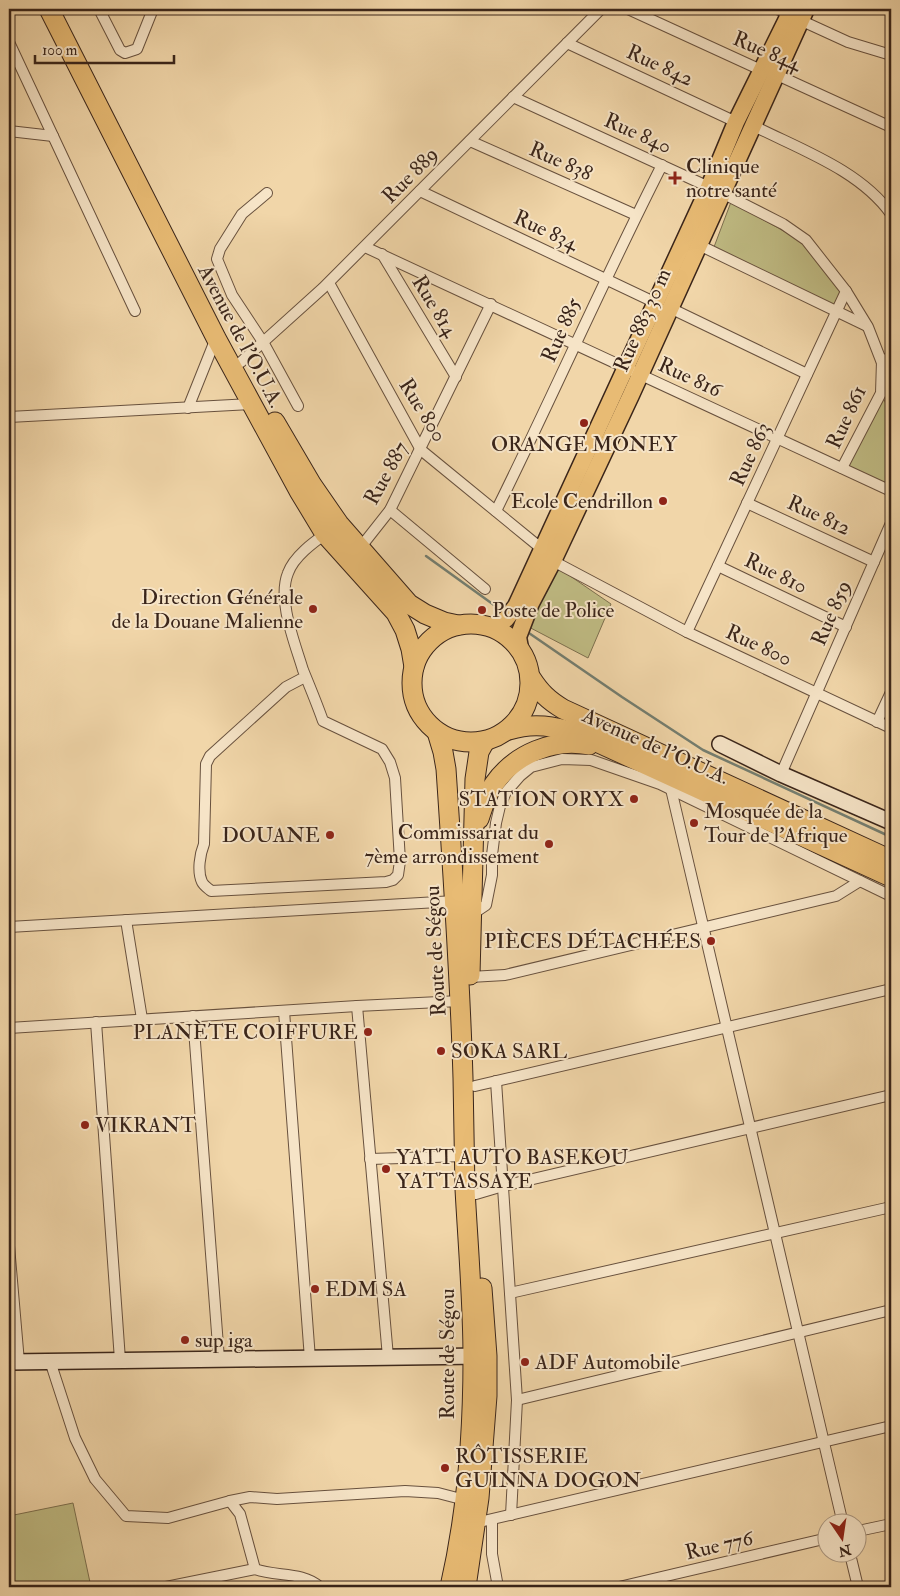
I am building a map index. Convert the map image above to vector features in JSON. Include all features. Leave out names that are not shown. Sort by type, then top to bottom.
[{"type":"highway","name":"Avenue de l'O.U.A.","points":[[49,9],[216,338],[299,491],[332,529],[396,613],[405,630],[414,667]]},
{"type":"highway","name":"Avenue de l'O.U.A.","points":[[64,9],[241,362],[312,485],[332,529],[360,548],[409,604],[424,614],[458,625]]},
{"type":"highway","points":[[475,624],[492,627],[512,640],[520,648],[528,662],[531,678],[529,701],[520,717],[509,730],[485,741],[468,743],[452,740],[436,732],[418,710],[413,696],[414,667],[420,653],[430,640],[443,631],[458,625],[475,624]]},
{"type":"highway","name":"Avenue de l'O.U.A.","points":[[531,678],[544,696],[563,709],[891,860]]},
{"type":"highway","name":"Avenue de l'O.U.A.","points":[[509,730],[542,724],[558,727],[614,750],[678,786],[891,877]]},
{"type":"highway","name":"Route de Ségou","points":[[436,732],[444,752],[446,769],[460,1002],[464,1156],[480,1356],[487,1396],[483,1521],[466,1587]]},
{"type":"highway","name":"Route de Ségou","points":[[450,1587],[456,1562],[465,1500],[473,1397],[480,1356],[475,1086],[470,977],[475,779],[479,752],[485,741]]},
{"type":"highway","points":[[473,850],[485,799],[504,772],[521,759],[536,750],[558,744],[576,742],[614,750]]},
{"type":"main road","name":"Rue 883 30 m","points":[[548,555],[663,306],[699,245],[716,190],[793,12]]},
{"type":"main road","points":[[663,306],[716,190]]},
{"type":"main road","points":[[492,627],[506,619],[548,555]]},
{"type":"main road","points":[[520,648],[518,638],[522,622],[548,555]]},
{"type":"street","points":[[99,9],[120,50],[125,53],[137,49],[153,9]]},
{"type":"street","name":"Rue 889","points":[[241,362],[329,283],[601,9]]},
{"type":"street","name":"Rue 844","points":[[628,9],[891,127]]},
{"type":"street","points":[[793,12],[848,42],[891,55]]},
{"type":"street","points":[[9,42],[135,311]]},
{"type":"street","name":"Rue 842","points":[[567,43],[842,170],[883,203],[891,214]]},
{"type":"street","name":"Rue 840","points":[[513,97],[716,190],[783,224],[806,240],[846,291],[887,359],[891,386]]},
{"type":"street","points":[[9,130],[53,136]]},
{"type":"street","name":"Rue 838","points":[[470,141],[636,215]]},
{"type":"street","name":"Rue 885","points":[[496,511],[542,418],[605,278],[662,164]]},
{"type":"street","name":"Rue 834","points":[[420,191],[807,374]]},
{"type":"street","points":[[267,193],[242,214],[220,249],[217,259],[232,295],[263,342],[298,406]]},
{"type":"street","points":[[699,245],[868,327]]},
{"type":"street","name":"Rue 816","points":[[365,247],[891,491]]},
{"type":"street","name":"Rue 814","points":[[382,254],[456,377]]},
{"type":"street","name":"Rue 800","points":[[329,283],[421,450],[548,555],[613,593],[687,632],[891,728]]},
{"type":"street","name":"Rue 863","points":[[687,632],[846,291]]},
{"type":"street","name":"Rue 887","points":[[360,548],[390,510],[491,304]]},
{"type":"street","points":[[188,408],[216,338]]},
{"type":"street","name":"Rue 861","points":[[842,468],[881,393],[887,359]]},
{"type":"street","points":[[9,417],[251,404]]},
{"type":"street","name":"Rue 812","points":[[748,503],[874,562]]},
{"type":"street","points":[[390,510],[485,589]]},
{"type":"street","name":"Rue 859","points":[[782,774],[891,523]]},
{"type":"street","points":[[306,677],[281,691],[210,756],[206,764],[204,844],[201,851],[200,874],[202,884],[211,891],[386,882],[393,880],[398,875],[400,861],[396,778],[390,762],[382,749],[323,721],[306,677],[285,605],[284,588],[288,571],[299,556],[332,529]]},
{"type":"street","name":"Rue 810","points":[[718,566],[846,627]]},
{"type":"street","points":[[877,722],[891,692]]},
{"type":"street","name":"Avenue de l'O.U.A.","points":[[720,744],[782,774],[891,822]]},
{"type":"street","name":"Avenue de l'O.U.A.","points":[[471,915],[486,905],[492,875],[492,855],[500,806],[506,792],[531,767],[562,758],[591,760],[660,784],[678,786],[891,896]]},
{"type":"street","points":[[660,784],[678,786],[702,928],[841,1514]]},
{"type":"street","points":[[470,977],[506,975],[836,896],[860,881]]},
{"type":"street","points":[[9,927],[455,901]]},
{"type":"street","points":[[126,920],[142,1019]]},
{"type":"street","points":[[475,1086],[891,989]]},
{"type":"street","points":[[9,1028],[284,1010],[460,1002]]},
{"type":"street","points":[[357,1006],[388,1357]]},
{"type":"street","points":[[284,1010],[310,1358]]},
{"type":"street","points":[[193,1016],[219,1359]]},
{"type":"street","points":[[96,1022],[120,1360]]},
{"type":"street","points":[[496,1081],[516,1400],[511,1515]]},
{"type":"street","points":[[476,1194],[503,1186],[891,1095]]},
{"type":"street","points":[[370,1159],[464,1156]]},
{"type":"street","points":[[510,1293],[891,1207]]},
{"type":"street","points":[[9,1246],[14,1362],[480,1356]]},
{"type":"street","points":[[516,1400],[797,1331],[891,1310]]},
{"type":"street","points":[[50,1361],[75,1438],[95,1479],[126,1516],[168,1518],[230,1501],[250,1498],[277,1499],[405,1490],[438,1492],[465,1500]]},
{"type":"street","points":[[498,1587],[483,1521],[891,1426]]},
{"type":"street","points":[[230,1501],[240,1514],[256,1569]]},
{"type":"street","points":[[868,1530],[891,1524]]},
{"type":"street","name":"Rue 776","points":[[619,1587],[818,1540]]},
{"type":"street","points":[[852,1564],[858,1587]]},
{"type":"street","points":[[166,1587],[256,1569],[263,1572],[285,1574],[313,1580],[320,1587]]},
{"type":"shaded area","points":[[731,202],[800,240],[843,291],[833,305],[714,247]]},
{"type":"shaded area","points":[[881,393],[891,415],[891,490],[845,465]]},
{"type":"shaded area","points":[[557,567],[611,604],[588,658],[525,625]]},
{"type":"shaded area","points":[[73,1503],[91,1587],[9,1587],[9,1516]]},
{"type":"waterway","points":[[426,556],[494,605]]},
{"type":"waterway","points":[[526,631],[703,750],[891,837]]},
{"type":"place","name":"Clinique notre santé","points":[[675,178]]},
{"type":"place","name":"ORANGE MONEY","points":[[584,423]]},
{"type":"place","name":"Ecole Cendrillon","points":[[663,501]]},
{"type":"place","name":"Direction Générale de la Douane Malienne","points":[[313,609]]},
{"type":"place","name":"Poste de Police","points":[[482,610]]},
{"type":"place","name":"STATION ORYX","points":[[634,799]]},
{"type":"place","name":"Mosquée de la Tour de l'Afrique","points":[[694,823]]},
{"type":"place","name":"DOUANE","points":[[330,835]]},
{"type":"place","name":"Commissariat du 7ème arrondissement","points":[[549,844]]},
{"type":"place","name":"PIÈCES DÉTACHÉES","points":[[711,941]]},
{"type":"place","name":"PLANÈTE COIFFURE","points":[[368,1032]]},
{"type":"place","name":"SOKA SARL","points":[[441,1051]]},
{"type":"place","name":"VIKRANT","points":[[85,1125]]},
{"type":"place","name":"YATT AUTO BASEKOU YATTASSAYE","points":[[386,1169]]},
{"type":"place","name":"EDM SA","points":[[315,1289]]},
{"type":"place","name":"sup iga","points":[[185,1340]]},
{"type":"place","name":"ADF Automobile","points":[[525,1362]]},
{"type":"place","name":"RÔTISSERIE GUINNA DOGON","points":[[445,1468]]}]
